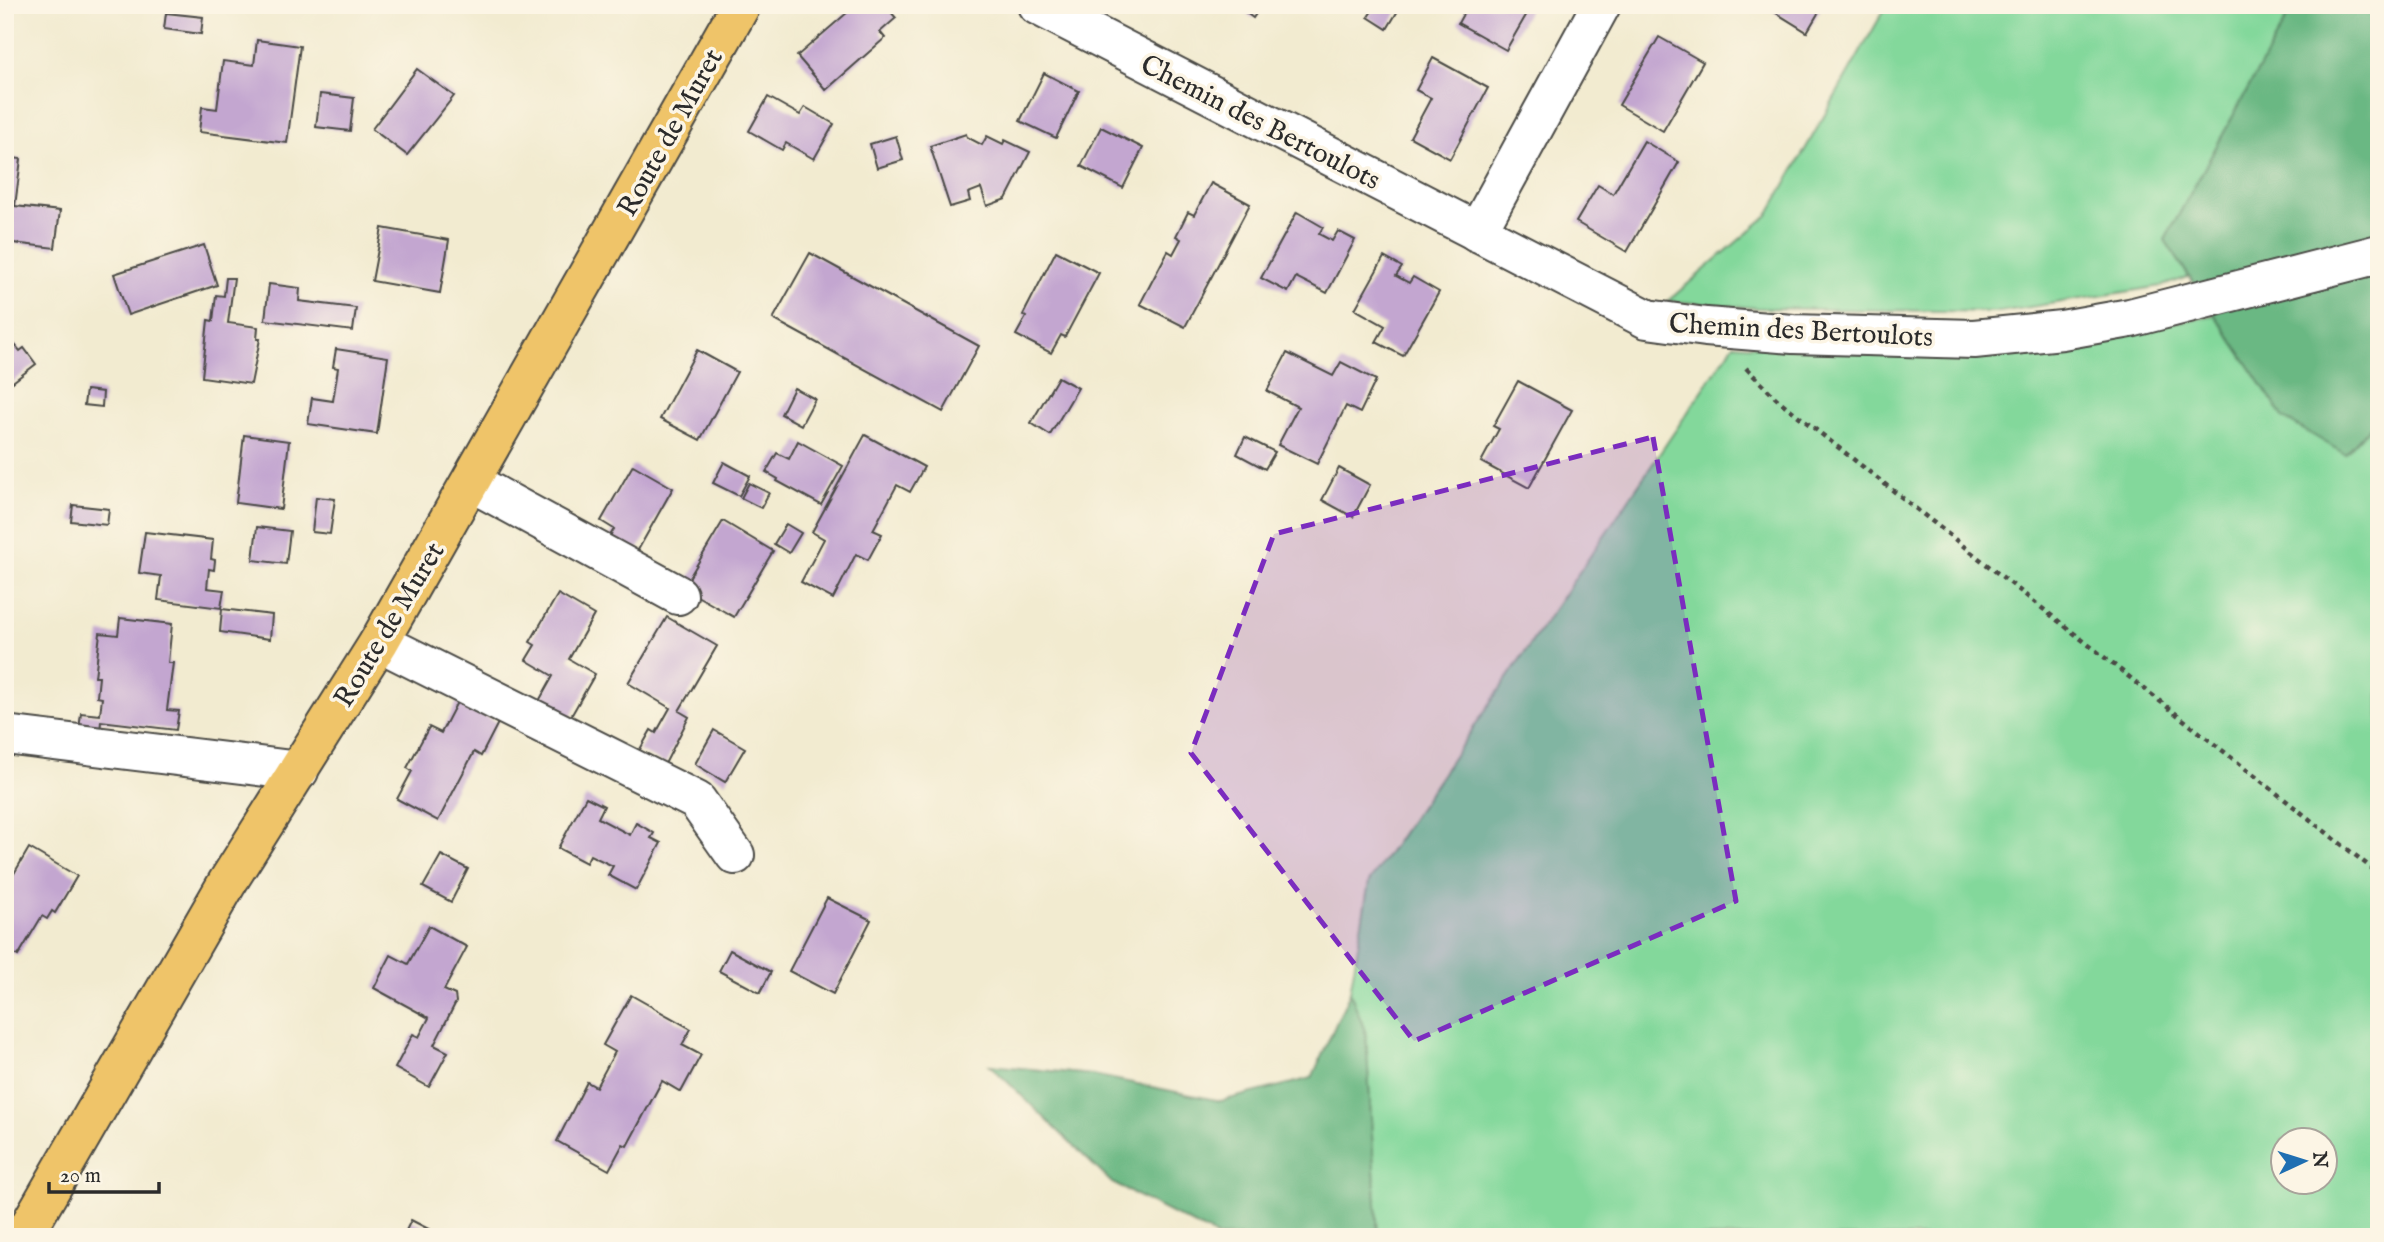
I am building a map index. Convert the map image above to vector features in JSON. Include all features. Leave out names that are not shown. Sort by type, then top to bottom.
[{"type":"main road","name":"Route de Muret","points":[[23,1237],[227,883],[379,642],[741,5]]},
{"type":"street","name":"Chemin des Bertoulots","points":[[1037,5],[1647,319],[1793,334],[1974,339],[2062,330],[2130,318],[2379,254]]},
{"type":"street","points":[[1477,232],[1601,5]]},
{"type":"street","points":[[471,482],[678,595]]},
{"type":"street","points":[[379,642],[696,801],[734,855]]},
{"type":"street","points":[[5,735],[299,771]]},
{"type":"path","points":[[1706,327],[1777,399],[2379,874]]},
{"type":"highlighted area","points":[[1653,437],[1736,901],[1414,1041],[1191,753],[1274,534]]},
{"type":"green space","points":[[1887,5],[2294,5],[2165,240],[2189,277],[2162,286],[1999,312],[1758,308],[1668,301],[1768,215]]},
{"type":"green space","points":[[2294,5],[2379,5],[2379,417],[2345,454],[2284,418],[2165,240]]},
{"type":"green space","points":[[2215,315],[2284,418],[2345,453],[2379,417],[2379,1237],[1378,1237],[1366,1034],[1350,992],[1369,882],[1734,344],[1900,356],[2064,342]]},
{"type":"green space","points":[[1350,992],[1366,1034],[1378,1237],[1218,1237],[1112,1183],[990,1065],[1093,1075],[1221,1101],[1312,1078]]},
{"type":"building","points":[[856,5],[861,10],[866,5],[885,5],[896,18],[880,32],[885,38],[826,90],[797,56]]},
{"type":"building","points":[[1236,5],[1262,5],[1253,18]]},
{"type":"building","points":[[1376,5],[1393,5],[1399,9],[1387,29],[1368,17]]},
{"type":"building","points":[[1468,5],[1532,5],[1506,50],[1458,23]]},
{"type":"building","points":[[1763,5],[1823,5],[1807,32]]},
{"type":"building","points":[[166,13],[203,17],[201,34],[164,29]]},
{"type":"building","points":[[1659,37],[1703,62],[1663,131],[1619,105]]},
{"type":"building","points":[[257,40],[300,46],[287,143],[199,132],[202,107],[217,109],[223,61],[254,65]]},
{"type":"building","points":[[1433,58],[1488,88],[1450,159],[1410,137],[1431,98],[1416,90]]},
{"type":"building","points":[[417,69],[454,96],[407,155],[372,129]]},
{"type":"building","points":[[1044,73],[1079,91],[1056,138],[1020,121]]},
{"type":"building","points":[[320,94],[354,98],[350,131],[316,127]]},
{"type":"building","points":[[768,97],[800,115],[805,107],[834,124],[814,159],[786,143],[782,150],[749,131]]},
{"type":"building","points":[[1101,127],[1143,148],[1123,188],[1081,166]]},
{"type":"building","points":[[966,134],[982,145],[987,136],[1003,144],[1005,140],[1030,152],[1006,199],[987,206],[981,188],[968,193],[970,201],[950,207],[930,146]]},
{"type":"building","points":[[896,136],[903,160],[877,168],[870,144]]},
{"type":"building","points":[[1644,141],[1679,162],[1627,252],[1576,222],[1598,185],[1613,194]]},
{"type":"building","points":[[5,157],[21,159],[15,206],[60,211],[55,248],[5,242]]},
{"type":"building","points":[[1211,183],[1250,204],[1185,327],[1140,304],[1168,251],[1173,254],[1181,239],[1176,236],[1188,212],[1194,215]]},
{"type":"building","points":[[1297,212],[1323,227],[1319,234],[1332,241],[1338,231],[1355,240],[1327,293],[1296,277],[1288,292],[1261,278]]},
{"type":"building","points":[[382,228],[449,240],[440,293],[372,281]]},
{"type":"building","points":[[204,245],[217,285],[128,315],[114,274]]},
{"type":"building","points":[[1056,251],[1099,273],[1065,337],[1061,335],[1051,353],[1016,335],[1026,317],[1023,315]]},
{"type":"building","points":[[810,253],[979,346],[943,412],[773,319]]},
{"type":"building","points":[[1384,257],[1402,267],[1396,276],[1409,283],[1413,277],[1439,292],[1403,356],[1376,342],[1385,326],[1355,309]]},
{"type":"building","points":[[226,278],[234,278],[228,323],[258,327],[257,339],[260,339],[251,384],[202,377],[208,320],[213,321],[216,295],[224,296]]},
{"type":"building","points":[[269,284],[300,288],[299,301],[356,308],[353,331],[265,320]]},
{"type":"building","points":[[5,333],[20,351],[24,348],[36,364],[5,388]]},
{"type":"building","points":[[336,349],[388,357],[377,434],[308,424],[312,398],[333,401],[338,368],[333,367]]},
{"type":"building","points":[[697,350],[737,372],[700,440],[660,419]]},
{"type":"building","points":[[1287,353],[1333,376],[1341,362],[1376,380],[1360,413],[1346,406],[1317,464],[1278,445],[1298,407],[1267,391]]},
{"type":"building","points":[[1058,377],[1078,388],[1050,435],[1031,423]]},
{"type":"building","points":[[1518,381],[1572,410],[1529,488],[1481,462],[1499,429],[1493,426]]},
{"type":"building","points":[[794,388],[815,399],[801,425],[781,414]]},
{"type":"building","points":[[86,390],[103,392],[102,407],[84,405]]},
{"type":"building","points":[[244,435],[289,441],[281,509],[236,503]]},
{"type":"building","points":[[865,435],[924,467],[910,492],[897,485],[873,530],[882,534],[868,560],[856,554],[833,599],[801,582],[824,539],[812,532]]},
{"type":"building","points":[[1245,437],[1275,452],[1265,469],[1237,454]]},
{"type":"building","points":[[798,441],[843,466],[821,505],[766,472],[777,453],[789,459]]},
{"type":"building","points":[[724,462],[750,476],[739,496],[713,483]]},
{"type":"building","points":[[633,465],[673,488],[633,559],[605,544],[614,529],[601,521]]},
{"type":"building","points":[[1339,468],[1370,485],[1353,517],[1322,500]]},
{"type":"building","points":[[749,483],[769,493],[761,508],[741,498]]},
{"type":"building","points":[[316,497],[335,499],[330,534],[312,532]]},
{"type":"building","points":[[73,505],[109,509],[107,525],[71,521]]},
{"type":"building","points":[[723,521],[773,551],[734,617],[683,588]]},
{"type":"building","points":[[786,524],[801,533],[789,553],[774,544]]},
{"type":"building","points":[[257,527],[290,531],[286,564],[253,560]]},
{"type":"building","points":[[145,532],[213,540],[211,559],[215,560],[214,570],[209,569],[207,588],[224,590],[221,608],[158,600],[161,576],[139,573]]},
{"type":"building","points":[[558,594],[594,615],[569,659],[595,674],[570,718],[539,701],[553,676],[526,660],[535,645],[530,642]]},
{"type":"building","points":[[222,609],[272,615],[270,639],[220,632]]},
{"type":"building","points":[[667,617],[717,646],[679,711],[689,717],[665,764],[639,751],[651,730],[656,733],[670,708],[628,683]]},
{"type":"building","points":[[120,618],[172,624],[168,663],[173,663],[167,710],[179,711],[176,730],[101,721],[100,733],[79,730],[81,713],[100,715],[102,698],[97,697],[99,677],[95,677],[100,633],[118,635]]},
{"type":"building","points":[[457,702],[498,723],[481,756],[474,752],[438,821],[397,799],[412,771],[407,768],[429,727],[441,733]]},
{"type":"building","points":[[714,730],[745,748],[725,782],[695,764]]},
{"type":"building","points":[[586,797],[604,806],[598,818],[630,835],[636,823],[654,833],[651,838],[661,843],[636,890],[608,875],[613,866],[590,855],[586,863],[558,848]]},
{"type":"building","points":[[29,848],[77,876],[55,913],[52,911],[47,919],[42,916],[18,956],[5,948],[5,889]]},
{"type":"building","points":[[441,855],[468,869],[451,902],[423,887]]},
{"type":"building","points":[[827,898],[871,920],[833,994],[789,971]]},
{"type":"building","points":[[429,926],[467,947],[444,990],[455,995],[456,1002],[434,1045],[448,1052],[429,1087],[395,1068],[413,1034],[419,1037],[429,1018],[374,988],[391,955],[408,964]]},
{"type":"building","points":[[730,950],[771,972],[760,993],[719,971]]},
{"type":"building","points":[[631,995],[691,1029],[682,1045],[701,1055],[681,1092],[662,1081],[627,1146],[623,1144],[609,1170],[557,1141],[587,1082],[596,1087],[615,1052],[603,1045]]},
{"type":"building","points":[[411,1220],[444,1237],[403,1237]]}]
